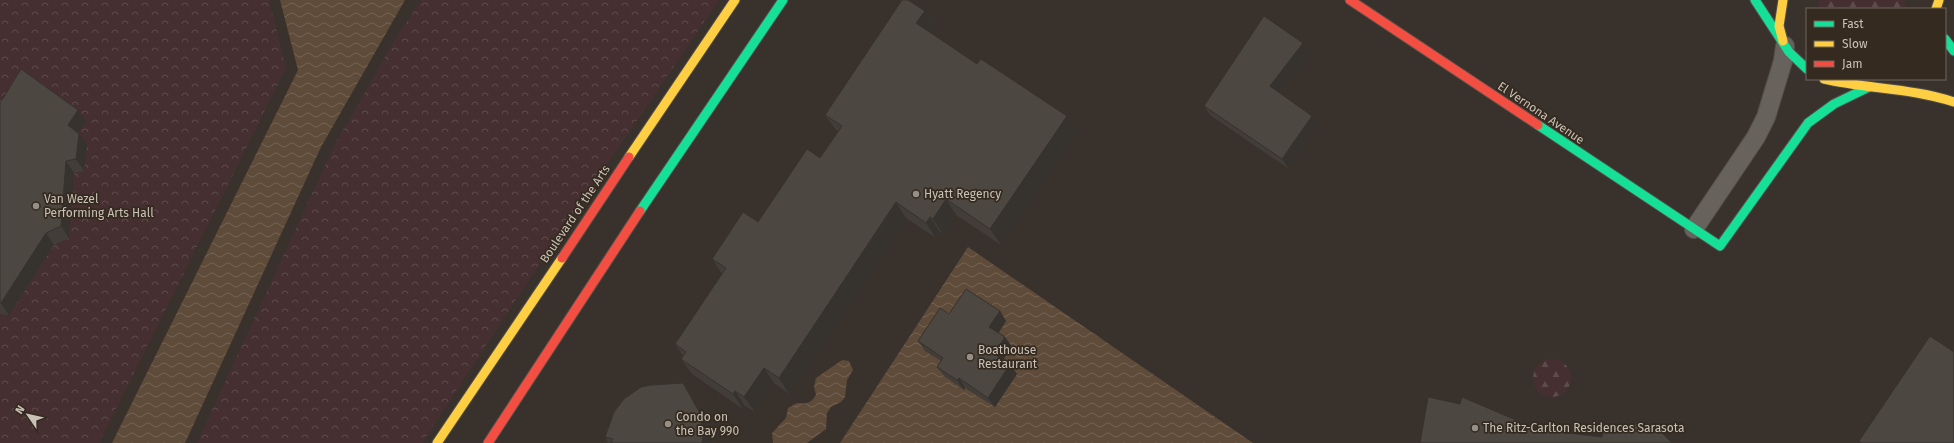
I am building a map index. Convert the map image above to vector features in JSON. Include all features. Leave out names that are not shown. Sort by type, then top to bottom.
[{"type":"street","name":"Boulevard of the Arts","points":[[437,443],[735,0]]},
{"type":"street","points":[[488,443],[594,279],[783,0]]},
{"type":"street","name":"El Vernona Avenue","points":[[1350,0],[1720,246],[1780,160],[1808,123],[1834,104],[1869,87]]},
{"type":"street","points":[[1755,0],[1785,46],[1801,65],[1806,68]]},
{"type":"street","points":[[1694,229],[1756,137],[1766,117],[1783,61],[1785,46],[1779,26],[1780,2]]},
{"type":"street","points":[[1946,40],[1954,51]]},
{"type":"street","points":[[1828,80],[1847,85],[1900,89],[1931,94],[1954,102]]},
{"type":"street","points":[[1869,87],[1881,80]]},
{"type":"green space","points":[[0,0],[269,0],[286,68],[99,443],[0,443]]},
{"type":"green space","points":[[422,0],[719,0],[552,245],[422,443],[197,443],[334,146],[397,36]]},
{"type":"green space","points":[[1818,0],[1904,0],[1906,8],[1819,8]]},
{"type":"green space","points":[[1548,359],[1556,359],[1566,364],[1570,371],[1570,385],[1566,392],[1556,397],[1548,397],[1538,392],[1536,389],[1533,382],[1533,374],[1538,364],[1541,362]]},
{"type":"water","points":[[280,0],[405,0],[321,147],[185,443],[112,443],[298,70]]},
{"type":"water","points":[[968,247],[1253,443],[840,443]]},
{"type":"water","points":[[842,360],[849,361],[853,370],[847,380],[845,397],[841,402],[831,407],[827,413],[826,429],[807,443],[773,443],[772,433],[786,418],[788,408],[797,403],[810,402],[816,395],[814,387],[816,378]]},
{"type":"building","name":"Hyatt Regency","points":[[902,0],[908,0],[925,11],[916,23],[977,64],[981,59],[1067,116],[990,229],[946,199],[933,219],[930,217],[926,223],[896,202],[779,378],[764,368],[744,397],[735,391],[733,394],[681,359],[686,352],[675,344],[726,268],[712,259],[743,212],[758,222],[807,149],[820,158],[842,126],[825,115]]},
{"type":"building","points":[[1264,16],[1303,43],[1270,86],[1312,116],[1282,159],[1204,106]]},
{"type":"building","name":"Van Wezel Performing Arts Hall","points":[[21,69],[78,110],[68,125],[79,134],[76,159],[66,161],[61,226],[46,233],[0,303],[0,99],[2,100]]},
{"type":"building","name":"Boathouse Restaurant","points":[[966,289],[1000,311],[989,327],[1005,337],[994,354],[1010,364],[988,398],[959,378],[957,380],[937,367],[943,358],[918,341],[940,308],[949,314]]},
{"type":"building","points":[[1930,336],[1954,352],[1954,443],[1862,443],[1859,441]]},
{"type":"building","name":"Condo on the Bay 990","points":[[683,383],[701,415],[703,436],[702,443],[611,443],[613,439],[605,437],[614,412],[624,399],[641,387]]},
{"type":"building","points":[[1428,397],[1460,404],[1462,397],[1537,429],[1602,437],[1604,426],[1652,423],[1672,443],[1420,443]]},
{"type":"traffic: fast","points":[[640,211],[783,0]]},
{"type":"traffic: fast","points":[[1755,0],[1789,52],[1806,68]]},
{"type":"traffic: fast","points":[[1946,40],[1954,51]]},
{"type":"traffic: fast","points":[[1538,125],[1720,246],[1808,123],[1834,104],[1869,87]]},
{"type":"traffic: slow","points":[[629,157],[735,0]]},
{"type":"traffic: slow","points":[[1783,0],[1779,26],[1783,41]]},
{"type":"traffic: slow","points":[[1936,8],[1939,0]]},
{"type":"traffic: slow","points":[[1829,80],[1906,91],[1938,97],[1954,102]]},
{"type":"traffic: slow","points":[[437,443],[562,258]]},
{"type":"traffic: jam","points":[[1350,0],[1538,125]]},
{"type":"traffic: jam","points":[[562,258],[629,157]]},
{"type":"traffic: jam","points":[[488,443],[640,211]]},
{"type":"place","name":"Hyatt Regency","points":[[916,194]]},
{"type":"place","name":"Van Wezel Performing Arts Hall","points":[[36,206]]},
{"type":"place","name":"Boathouse Restaurant","points":[[970,357]]},
{"type":"place","name":"Condo on the Bay 990","points":[[668,424]]},
{"type":"place","name":"The Ritz-Carlton Residences Sarasota","points":[[1475,428]]}]
